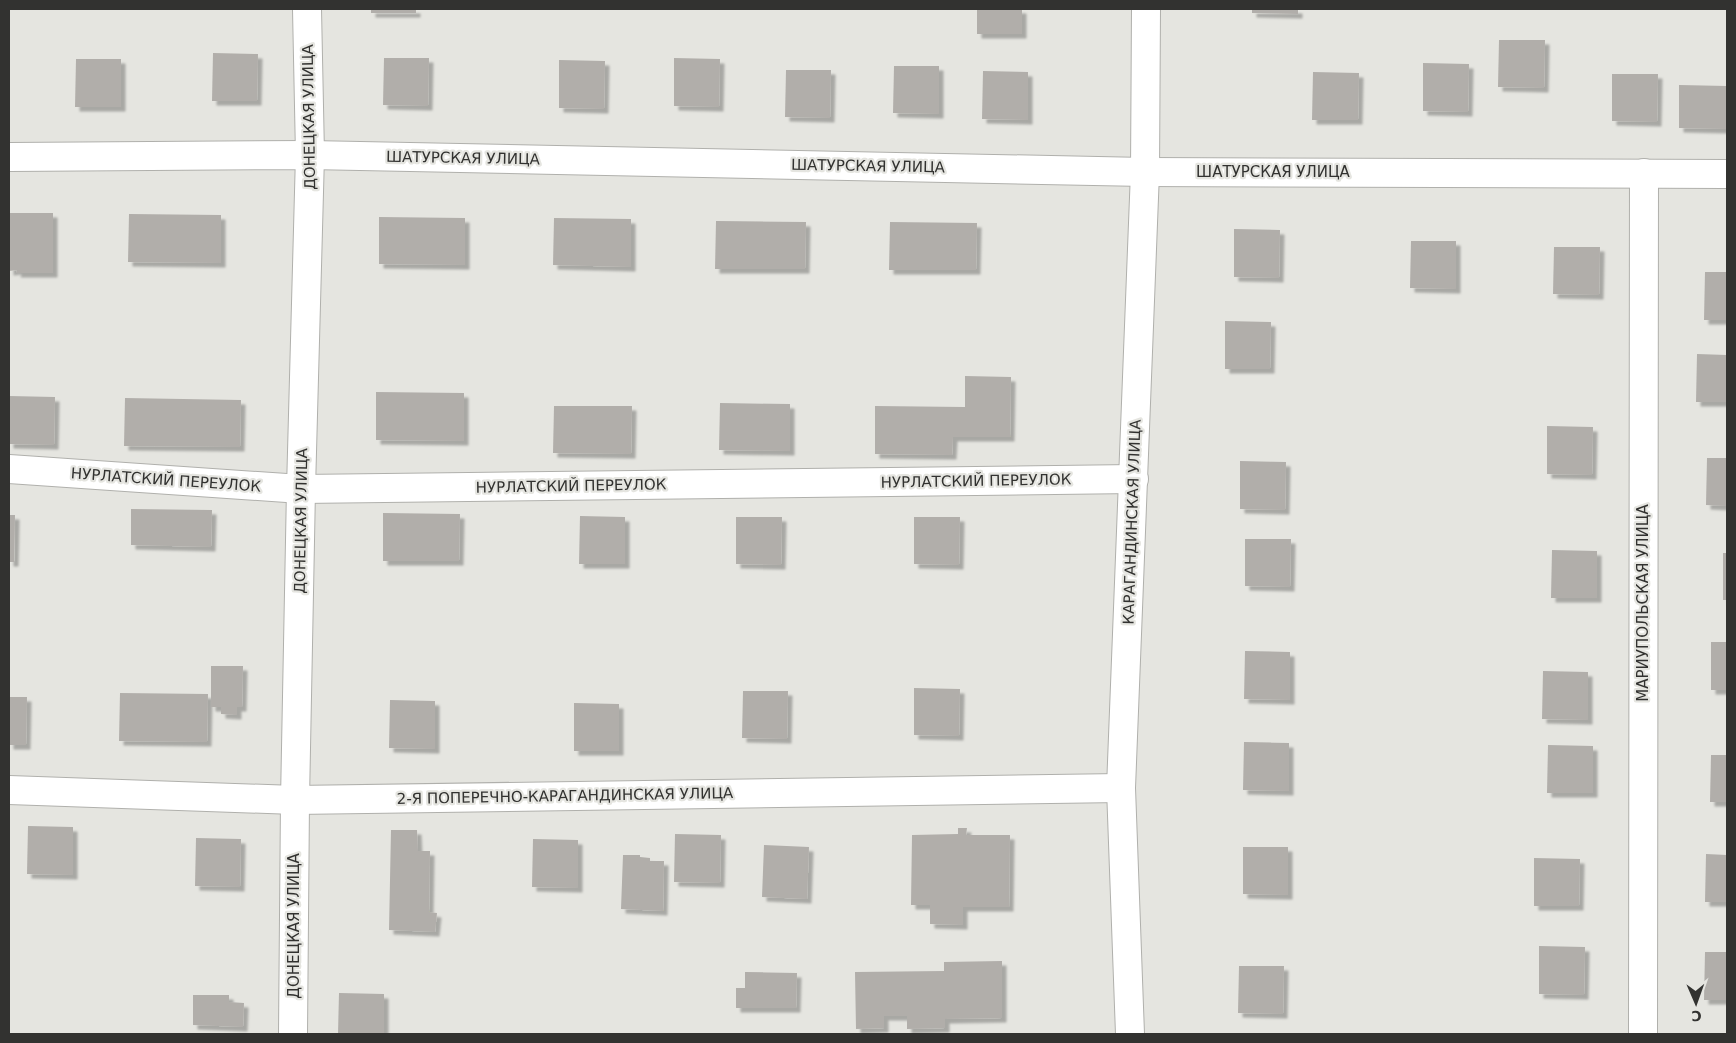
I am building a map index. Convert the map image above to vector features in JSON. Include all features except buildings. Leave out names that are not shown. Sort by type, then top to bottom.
[{"type":"street","name":"ДОНЕЦКАЯ УЛИЦА","points":[[293,1034],[295,800],[310,155],[307,9]]},
{"type":"street","name":"КАРАГАНДИНСКАЯ УЛИЦА","points":[[1130,1034],[1120,788],[1145,172],[1146,9]]},
{"type":"street","name":"ШАТУРСКАЯ УЛИЦА","points":[[9,158],[310,155],[1145,172],[1727,174]]},
{"type":"street","name":"МАРИУПОЛЬСКАЯ УЛИЦА","points":[[1643,1034],[1644,173]]},
{"type":"street","name":"НУРЛАТСКИЙ ПЕРЕУЛОК","points":[[9,469],[301,490],[1134,479]]},
{"type":"street","name":"2-Я ПОПЕРЕЧНО-КАРАГАНДИНСКАЯ УЛИЦА","points":[[9,790],[295,800],[1120,788]]}]
